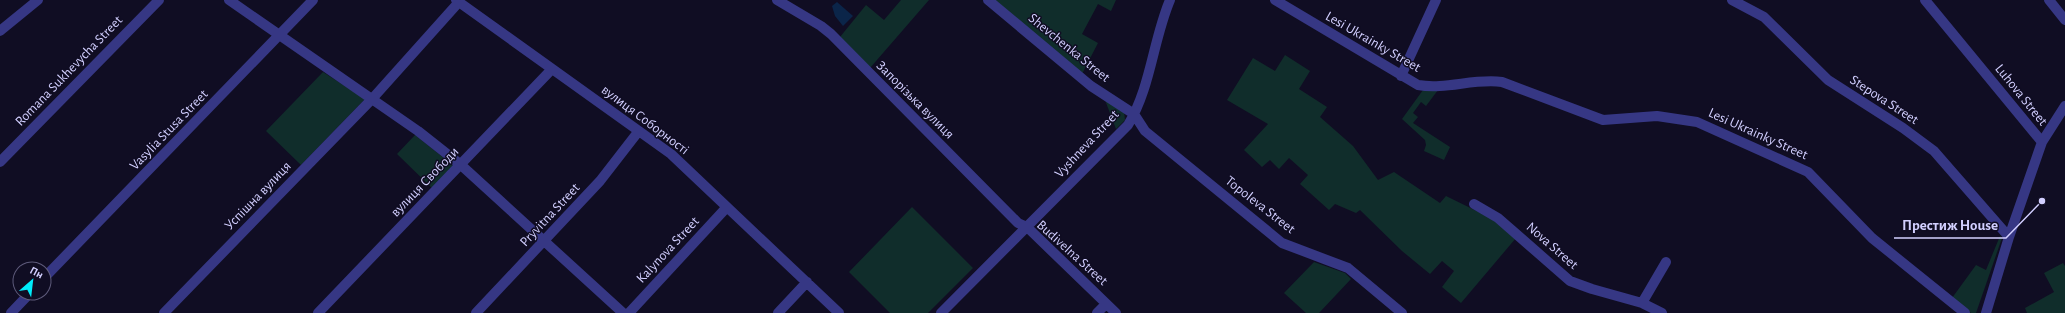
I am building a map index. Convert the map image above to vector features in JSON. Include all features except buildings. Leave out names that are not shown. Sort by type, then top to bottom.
[{"type":"street","points":[[0,31],[38,0]]},
{"type":"street","name":"Romana Sukhevycha Street","points":[[0,162],[159,0]]},
{"type":"street","points":[[229,0],[418,131],[461,165],[623,313]]},
{"type":"street","name":"Vasylia Stusa Street","points":[[52,270],[280,36],[313,0]]},
{"type":"street","name":"Запорізька вулиця","points":[[777,0],[821,26],[831,34],[1018,223],[1027,227]]},
{"type":"street","name":"Shevchenka Street","points":[[988,0],[1092,86],[1134,114]]},
{"type":"street","name":"Vyshneva Street","points":[[1027,227],[1128,124],[1134,114],[1170,0]]},
{"type":"street","name":"Lesi Ukrainky Street","points":[[1275,0],[1418,85],[1429,87],[1490,80],[1502,82],[1602,120],[1657,116],[1697,122],[1808,172],[1872,238],[1965,313]]},
{"type":"street","points":[[1401,76],[1436,0]]},
{"type":"street","name":"Stepova Street","points":[[1732,0],[1764,17],[1828,80],[1903,128],[1934,152],[2010,237]]},
{"type":"street","name":"Luhova Street","points":[[1925,0],[2042,142],[1986,313]]},
{"type":"street","points":[[2049,0],[2065,20]]},
{"type":"street","name":"вулиця Соборності","points":[[457,1],[638,132],[671,154],[839,313]]},
{"type":"street","name":"Успішна вулиця","points":[[164,313],[372,99],[457,1]]},
{"type":"street","name":"вулиця Свободи","points":[[318,313],[552,69]]},
{"type":"street","points":[[2042,142],[2065,106]]},
{"type":"street","name":"Topoleva Street","points":[[1134,114],[1145,131],[1282,243],[1348,268],[1402,313]]},
{"type":"street","name":"Pryvitna Street","points":[[476,313],[600,181],[638,132]]},
{"type":"street","name":"Nova Street","points":[[1474,204],[1498,218],[1570,281],[1592,289],[1642,303],[1662,313]]},
{"type":"street","name":"Kalynova Street","points":[[629,313],[727,207]]},
{"type":"street","name":"Budivelna Street","points":[[941,313],[1027,227],[1116,313]]},
{"type":"street","points":[[1642,303],[1666,262]]},
{"type":"street","points":[[778,313],[806,282]]},
{"type":"street","points":[[10,313],[22,301]]},
{"type":"street","points":[[1097,313],[1106,304]]},
{"type":"green space","points":[[901,0],[929,0],[870,68],[840,37],[866,5],[884,20]]},
{"type":"green space","points":[[995,0],[1116,0],[1111,11],[1098,4],[1082,34],[1098,43],[1082,74]]},
{"type":"green space","points":[[1285,55],[1310,71],[1299,89],[1327,107],[1320,117],[1353,146],[1378,180],[1394,172],[1440,203],[1446,196],[1497,221],[1516,238],[1461,303],[1442,287],[1454,271],[1442,261],[1430,274],[1402,251],[1360,210],[1356,213],[1335,204],[1329,210],[1300,184],[1308,175],[1289,158],[1279,169],[1270,160],[1262,167],[1244,150],[1268,124],[1227,100],[1253,58],[1275,71]]},
{"type":"green space","points":[[323,72],[365,99],[301,165],[266,131]]},
{"type":"green space","points":[[1423,90],[1438,90],[1426,106],[1421,102],[1413,113],[1418,117],[1413,123],[1450,147],[1444,160],[1424,151],[1426,145],[1425,140],[1402,119]]},
{"type":"green space","points":[[1105,100],[1124,111],[1125,120],[1116,129]]},
{"type":"green space","points":[[415,135],[454,166],[433,189],[397,154]]},
{"type":"green space","points":[[912,207],[973,268],[928,313],[890,313],[849,272]]},
{"type":"green space","points":[[2000,236],[2002,238],[1976,313],[1971,313],[1952,298],[1976,265],[1986,270]]},
{"type":"green space","points":[[1314,262],[1345,273],[1351,279],[1319,313],[1306,313],[1284,293]]},
{"type":"green space","points":[[2063,263],[2065,266],[2065,313],[2027,313],[2025,308],[2054,292],[2044,273]]},
{"type":"water","points":[[837,2],[853,16],[843,26],[835,16],[832,6]]},
{"type":"place","name":"Престиж House","points":[[2042,201]]}]
